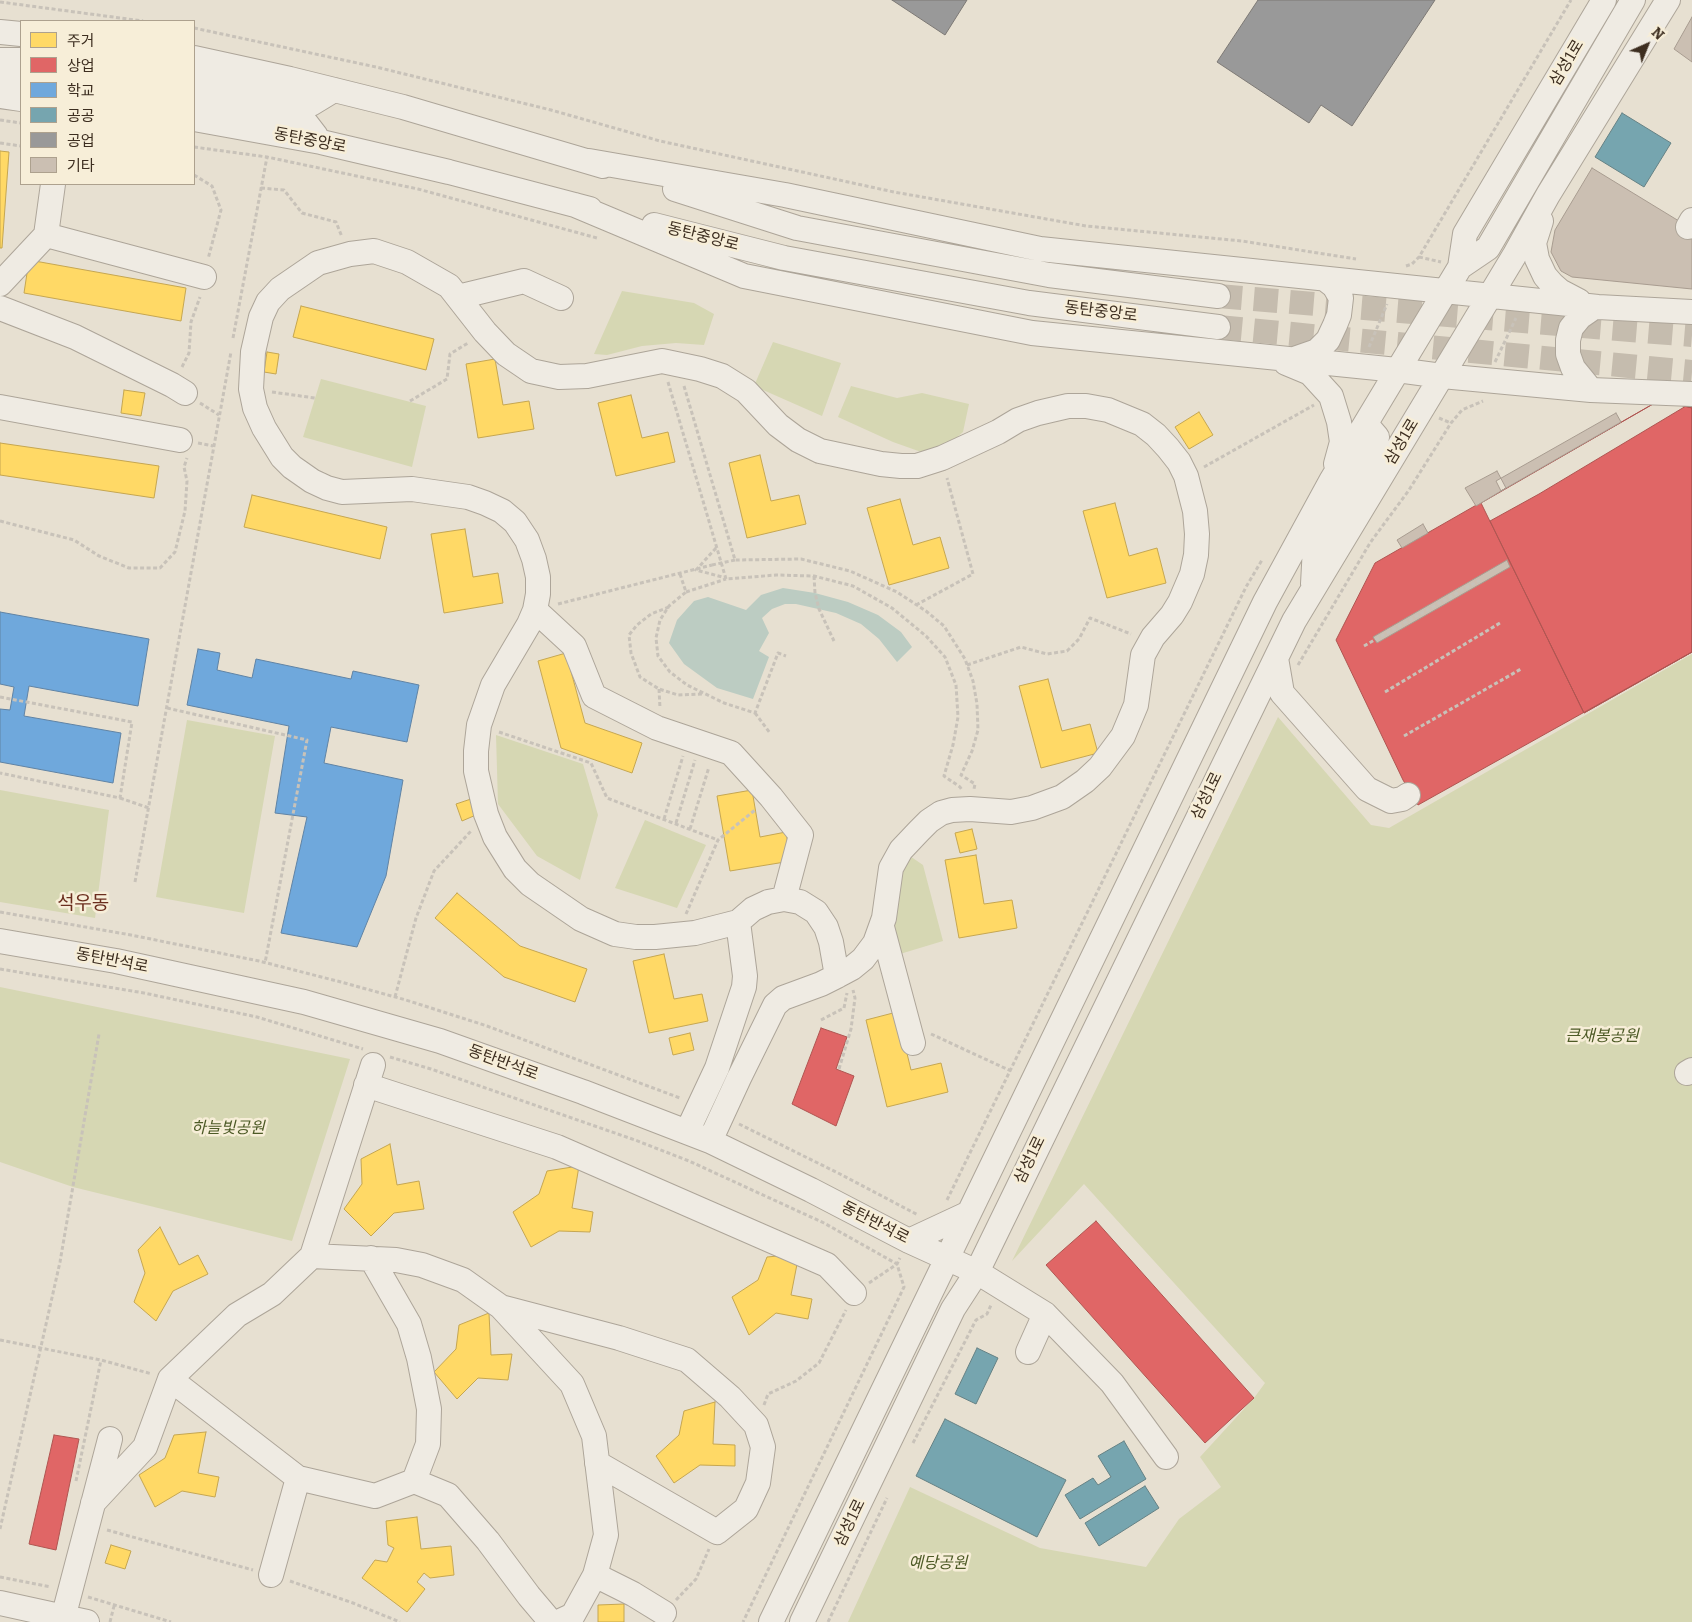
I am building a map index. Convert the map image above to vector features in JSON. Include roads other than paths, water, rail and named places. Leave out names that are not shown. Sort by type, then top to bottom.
[{"type":"street","name":"삼성1로","points":[[771,1622],[1265,602],[1331,481],[1460,267],[1465,234],[1604,0]]},
{"type":"street","points":[[1460,267],[1488,248],[1633,0]]},
{"type":"street","points":[[1501,276],[1499,251],[1649,0]]},
{"type":"street","name":"삼성1로","points":[[802,1622],[953,1309],[976,1272],[1276,658],[1313,588],[1514,256],[1548,195],[1668,0]]},
{"type":"street","points":[[0,32],[20,34]]},
{"type":"street","points":[[195,58],[403,107],[589,161],[797,228],[1049,275],[1218,296]]},
{"type":"street","points":[[0,60],[20,60]]},
{"type":"street","points":[[0,77],[20,78]]},
{"type":"street","points":[[195,79],[311,104],[334,90]]},
{"type":"street","points":[[0,96],[20,99]]},
{"type":"street","points":[[195,100],[235,106],[306,124],[321,142]]},
{"type":"street","name":"동탄중앙로","points":[[195,118],[321,142],[450,172],[784,258],[1029,303],[1218,327]]},
{"type":"street","points":[[1574,126],[1548,195],[1534,243],[1537,259],[1545,276],[1560,292],[1598,307]]},
{"type":"street","points":[[589,161],[785,195],[1040,249],[1598,307],[1692,312]]},
{"type":"street","points":[[0,284],[46,235],[53,185]]},
{"type":"street","points":[[575,205],[744,276],[1032,333],[1397,370],[1442,376],[1488,389],[1591,390],[1692,394]]},
{"type":"street","points":[[46,235],[204,278]]},
{"type":"street","points":[[710,1142],[775,1005],[783,998],[845,974],[869,952],[882,927],[891,868],[901,850],[919,831],[935,817],[952,810],[1021,811],[1062,797],[1085,781],[1100,767],[1123,736],[1136,705],[1143,655],[1150,642],[1180,602],[1192,574],[1196,555],[1197,534],[1193,502],[1186,476],[1179,462],[1168,448],[1142,424],[1108,410],[1086,406],[1068,406],[1018,420],[998,432],[942,458],[917,466],[881,464],[820,451],[798,440],[778,425],[746,391],[722,376],[670,363],[587,376],[560,377],[531,371],[506,354],[485,332],[450,286],[407,262],[374,251],[350,254],[318,263],[296,276],[268,302],[256,333],[251,369],[251,388],[255,408],[275,446],[292,467],[312,481],[342,492],[412,489],[468,497],[485,502],[502,511],[515,522],[523,534],[534,559],[538,577],[538,594],[535,610],[530,624],[493,685],[479,725],[476,750],[476,771],[486,814],[495,837],[515,869],[530,884],[581,919],[615,934],[655,937],[696,933],[738,922],[753,909],[768,902],[784,899],[800,902],[816,912],[826,927],[845,974]]},
{"type":"street","points":[[1283,359],[1317,351],[1328,340],[1339,314],[1341,298],[1334,286],[1324,279]]},
{"type":"street","points":[[458,297],[524,281],[562,298]]},
{"type":"street","points":[[1591,390],[1573,368],[1568,354],[1568,340],[1571,328],[1580,317],[1593,308],[1598,307]]},
{"type":"street","points":[[0,308],[75,337],[172,385],[185,394]]},
{"type":"street","points":[[1283,359],[1310,373],[1332,396],[1342,442],[1331,481]]},
{"type":"street","points":[[0,406],[187,441]]},
{"type":"street","points":[[1313,588],[1315,548],[1375,444],[1377,436],[1371,430],[1360,434]]},
{"type":"street","points":[[535,610],[574,646],[594,696],[656,728],[731,752],[772,797],[801,835],[784,899]]},
{"type":"street","points":[[1276,658],[1282,693],[1367,789],[1391,801],[1402,799],[1408,795]]},
{"type":"street","points":[[687,1132],[717,1068],[744,987],[746,976],[738,922]]},
{"type":"street","points":[[882,927],[910,1033]]},
{"type":"street","name":"동탄반석로","points":[[0,941],[116,961],[319,1006],[440,1041],[583,1092],[710,1142],[811,1190],[909,1241],[976,1272],[1045,1314],[1112,1383],[1166,1457]]},
{"type":"street","points":[[93,1503],[145,1447],[170,1379],[237,1315],[272,1294],[312,1256],[373,1064],[827,1265],[854,1294]]},
{"type":"street","points":[[909,1241],[968,1214]]},
{"type":"street","points":[[312,1256],[372,1258],[422,1265],[463,1280],[501,1307],[572,1384],[594,1436],[606,1535],[595,1575],[573,1615],[558,1622]]},
{"type":"street","points":[[372,1258],[409,1324],[419,1358],[429,1409],[428,1444],[414,1481]]},
{"type":"street","points":[[501,1307],[619,1338],[687,1360],[730,1397],[756,1425],[763,1447],[758,1483],[746,1509],[717,1532],[597,1463]]},
{"type":"street","points":[[1028,1352],[1045,1314]]},
{"type":"street","points":[[170,1379],[298,1478],[374,1496],[414,1481],[448,1495],[488,1541],[551,1622]]},
{"type":"street","points":[[63,1620],[110,1440]]},
{"type":"street","points":[[271,1575],[298,1478]]},
{"type":"street","points":[[595,1575],[633,1594],[664,1613]]},
{"type":"street","points":[[0,1603],[63,1620],[87,1622]]},
{"type":"tunnel","points":[[1218,296],[1692,335]]},
{"type":"tunnel","points":[[1218,327],[1692,372]]},
{"type":"district","name":"석우동","points":[[83,904]]},
{"type":"park label","name":"큰재봉공원","points":[[1602,1037]]},
{"type":"park label","name":"하늘빛공원","points":[[228,1129]]},
{"type":"park label","name":"예당공원","points":[[938,1564]]}]
